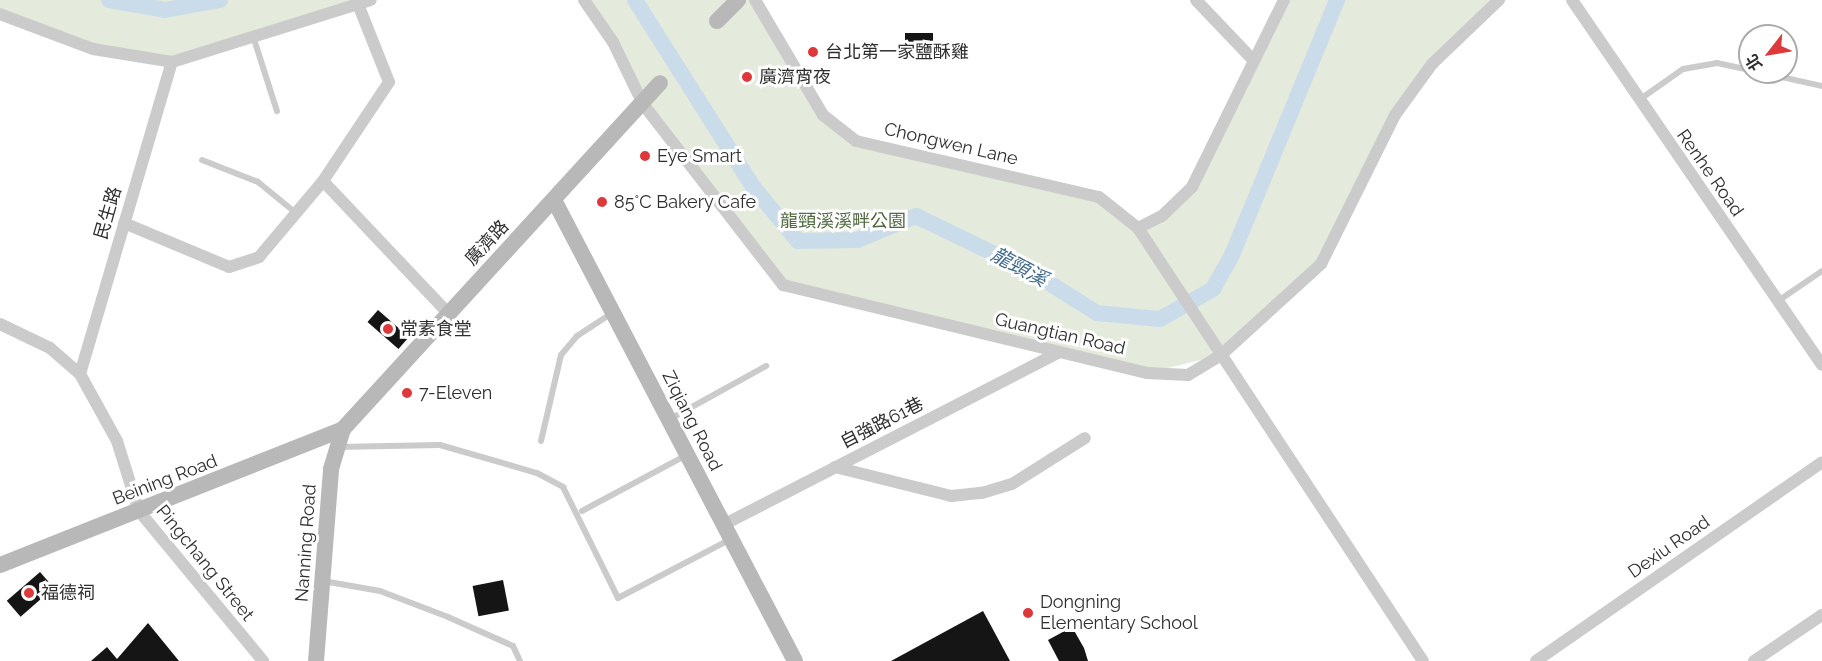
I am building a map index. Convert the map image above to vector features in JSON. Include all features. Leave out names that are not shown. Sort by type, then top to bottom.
[{"type":"main road","points":[[717,21],[738,0]]},
{"type":"main road","name":"廣濟路","points":[[343,429],[660,82]]},
{"type":"main road","name":"Ziqiang Road","points":[[554,200],[615,311],[795,661]]},
{"type":"main road","name":"Nanning Road","points":[[316,661],[331,468],[343,429]]},
{"type":"main road","name":"Beining Road","points":[[0,565],[343,429]]},
{"type":"street","points":[[0,15],[93,49],[172,62],[371,0]]},
{"type":"street","name":"Guangtian Road","points":[[584,0],[613,42],[642,104],[783,285],[1147,373],[1188,375],[1221,355],[1321,264],[1395,115],[1432,64],[1499,0]]},
{"type":"street","name":"Chongwen Lane","points":[[755,0],[823,115],[856,141],[1099,197],[1138,228],[1423,661]]},
{"type":"street","points":[[1196,0],[1254,61]]},
{"type":"street","points":[[1138,228],[1163,215],[1192,187],[1284,0]]},
{"type":"street","name":"Renhe Road","points":[[1572,0],[1638,101],[1822,365]]},
{"type":"street","points":[[124,223],[229,267],[258,257],[323,181],[390,82],[358,4]]},
{"type":"street","name":"民生路","points":[[80,374],[172,62]]},
{"type":"street","points":[[323,181],[448,313]]},
{"type":"street","name":"Pingchang Street","points":[[0,324],[50,348],[80,374],[117,441],[139,511],[263,661]]},
{"type":"street","name":"自強路61巷","points":[[727,532],[835,467],[1058,353]]},
{"type":"street","points":[[835,467],[951,496],[982,493],[1012,484],[1086,438]]},
{"type":"street","name":"Dexiu Road","points":[[1536,661],[1822,462]]},
{"type":"street","points":[[1754,661],[1822,615]]},
{"type":"lane","points":[[254,36],[277,111]]},
{"type":"lane","points":[[1638,101],[1683,69],[1717,63],[1738,67]]},
{"type":"lane","points":[[1798,81],[1822,86]]},
{"type":"lane","points":[[202,160],[258,182],[296,213]]},
{"type":"lane","points":[[1777,301],[1822,271]]},
{"type":"lane","points":[[541,441],[561,355],[577,336],[615,311]]},
{"type":"lane","points":[[670,419],[766,366]]},
{"type":"lane","points":[[338,447],[440,445],[537,473],[563,487],[618,598],[727,532]]},
{"type":"lane","points":[[582,511],[687,454]]},
{"type":"lane","points":[[322,581],[380,591],[448,617],[513,646],[520,661]]},
{"type":"green space","points":[[0,0],[371,0],[172,62],[149,61],[0,14]]},
{"type":"green space","name":"龍頸溪溪畔公園","points":[[584,0],[759,0],[823,115],[856,141],[1099,197],[1138,228],[1192,187],[1284,0],[1499,0],[1478,17],[1395,115],[1321,264],[1221,355],[1147,373],[783,285],[643,104]]},
{"type":"building","points":[[905,33],[933,33],[933,56],[905,56]]},
{"type":"building","name":"常素食堂","points":[[378,310],[409,337],[398,349],[368,322]]},
{"type":"building","name":"福德祠","points":[[40,572],[54,588],[21,617],[7,601]]},
{"type":"building","points":[[503,580],[509,610],[478,616],[473,586]]},
{"type":"building","points":[[983,611],[1010,661],[891,661]]},
{"type":"building","points":[[148,623],[179,661],[91,661],[107,647],[117,659]]},
{"type":"building","points":[[1072,627],[1084,648],[1088,661],[1059,661],[1048,640]]},
{"type":"waterway","name":"龍頸溪","points":[[109,0],[165,10],[220,0]]},
{"type":"waterway","name":"龍頸溪","points":[[635,0],[754,188],[798,241],[857,240],[916,216],[1030,271],[1097,313],[1160,319],[1213,289],[1232,255],[1337,0]]},
{"type":"place","name":"台北第一家鹽酥雞","points":[[813,52]]},
{"type":"place","name":"廣濟宵夜","points":[[747,77]]},
{"type":"place","name":"Eye Smart","points":[[645,156]]},
{"type":"place","name":"85°C Bakery Cafe","points":[[602,202]]},
{"type":"place","name":"常素食堂","points":[[388,329]]},
{"type":"place","name":"7-Eleven","points":[[407,393]]},
{"type":"place","name":"福德祠","points":[[29,593]]},
{"type":"place","name":"Dongning Elementary School","points":[[1028,613]]}]
